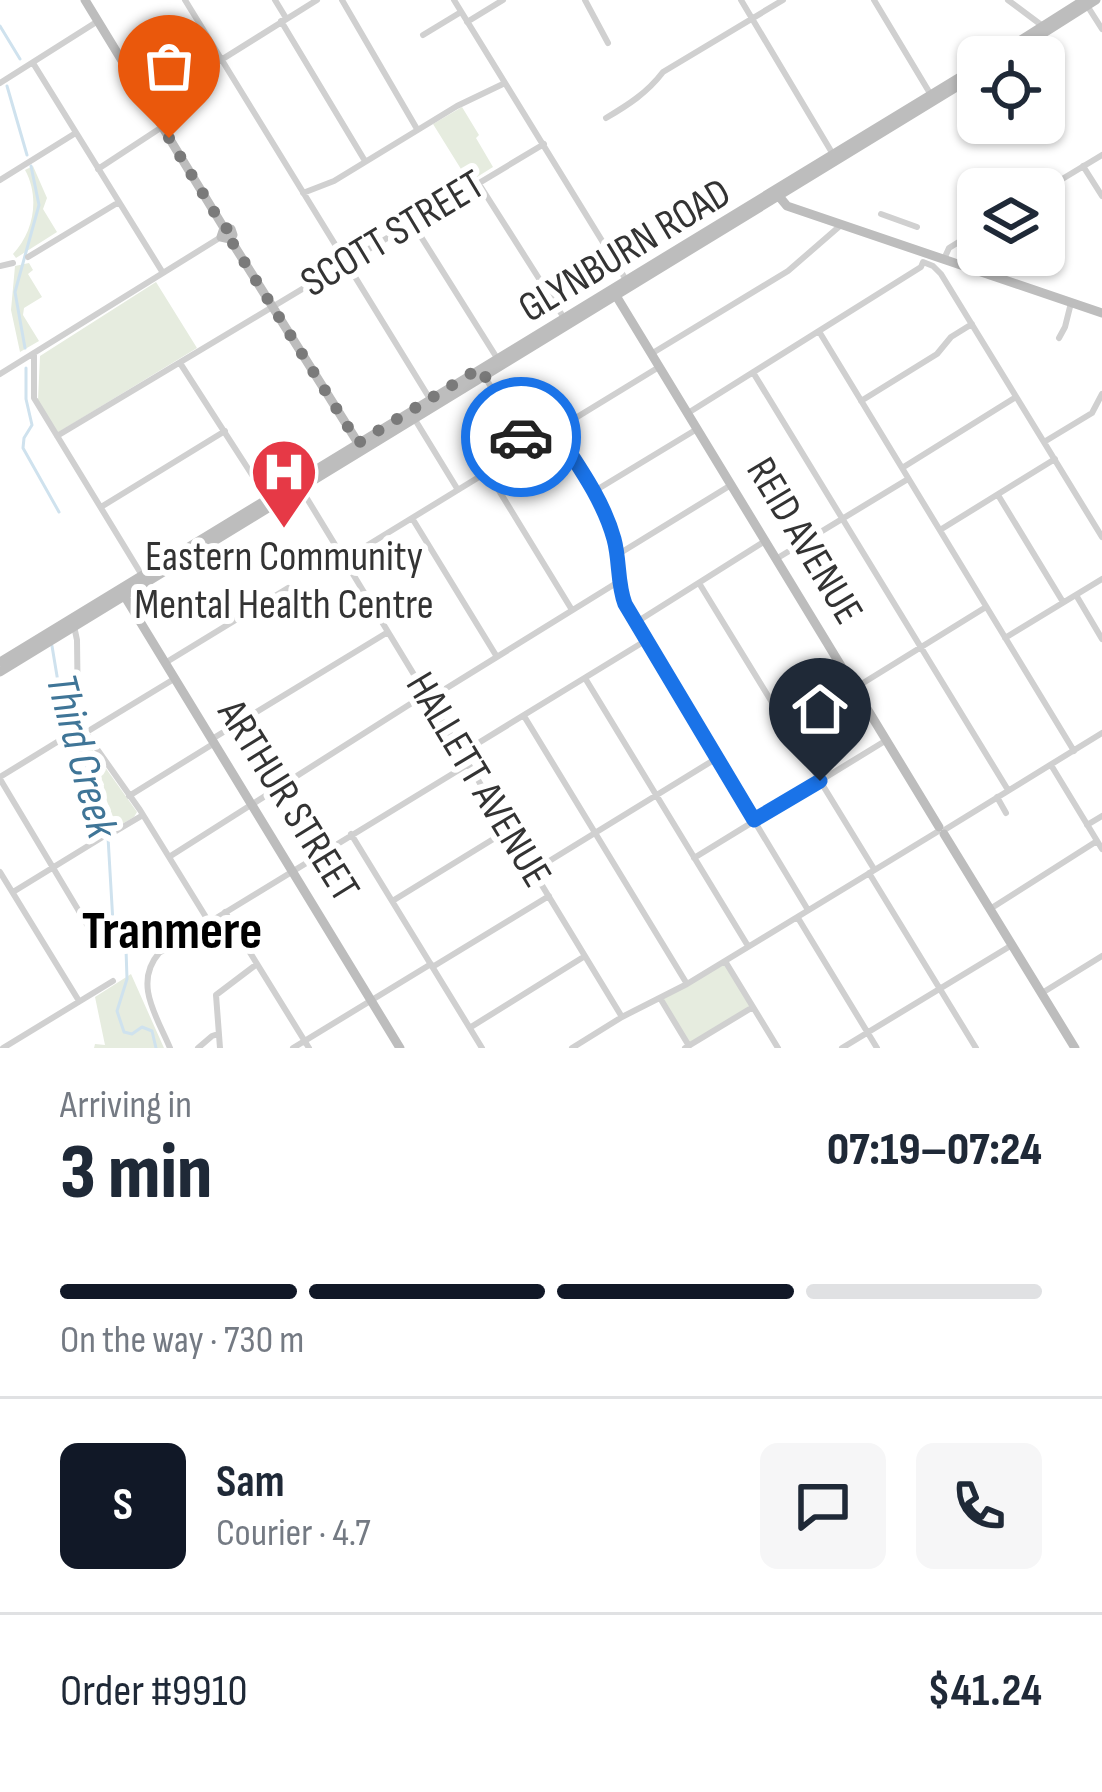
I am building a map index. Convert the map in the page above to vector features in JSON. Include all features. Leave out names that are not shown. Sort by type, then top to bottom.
[{"type":"street","points":[[85,0],[225,235],[360,447]]},
{"type":"street","points":[[184,0],[430,399]]},
{"type":"street","points":[[275,0],[365,160]]},
{"type":"street","points":[[148,105],[317,0]]},
{"type":"street","points":[[342,0],[417,129]]},
{"type":"street","points":[[454,0],[628,284]]},
{"type":"street","points":[[467,22],[503,0]]},
{"type":"street","points":[[585,0],[608,44]]},
{"type":"street","points":[[741,0],[835,157]]},
{"type":"street","points":[[606,118],[635,100],[663,72],[783,0]]},
{"type":"street","points":[[874,0],[933,97]]},
{"type":"street","points":[[1009,0],[1045,29]]},
{"type":"street","points":[[1035,36],[1088,1],[1102,29]]},
{"type":"street","points":[[423,35],[461,12]]},
{"type":"street","points":[[0,83],[98,22]]},
{"type":"street","points":[[1032,36],[1045,29]]},
{"type":"street","points":[[33,63],[164,273]]},
{"type":"street","points":[[302,194],[334,181],[457,106],[505,83]]},
{"type":"street","name":"GLYNBURN ROAD","points":[[360,447],[430,399],[499,362],[957,83]]},
{"type":"street","points":[[98,169],[162,127]]},
{"type":"street","points":[[0,179],[75,134]]},
{"type":"street","name":"SCOTT STREET","points":[[57,436],[544,144]]},
{"type":"street","points":[[1065,177],[1102,155]]},
{"type":"street","points":[[1083,166],[1102,196]]},
{"type":"street","points":[[479,184],[566,321]]},
{"type":"street","points":[[776,193],[788,206],[916,245],[944,260],[1102,314]]},
{"type":"street","points":[[28,257],[119,202]]},
{"type":"street","points":[[881,214],[917,226]]},
{"type":"street","points":[[412,224],[499,362]]},
{"type":"street","points":[[651,354],[788,271],[842,224]]},
{"type":"street","points":[[0,374],[225,235]]},
{"type":"street","points":[[944,260],[957,243]]},
{"type":"street","points":[[916,245],[972,324],[1102,537]]},
{"type":"street","points":[[688,413],[921,267],[916,245]]},
{"type":"street","points":[[0,266],[13,263]]},
{"type":"street","name":"REID AVENUE","points":[[614,292],[1076,1048]]},
{"type":"street","points":[[1059,338],[1072,303]]},
{"type":"street","points":[[861,401],[938,355],[951,338],[972,324]]},
{"type":"street","points":[[820,333],[1074,751]]},
{"type":"street","points":[[34,353],[34,398],[144,579]]},
{"type":"street","points":[[181,363],[269,502]]},
{"type":"street","points":[[344,560],[659,367]]},
{"type":"street","points":[[482,372],[527,447]]},
{"type":"street","name":"GLYNBURN ROAD","points":[[144,579],[233,520],[413,418],[482,372]]},
{"type":"street","points":[[754,374],[1008,790]]},
{"type":"street","points":[[1044,442],[1092,413],[1102,396]]},
{"type":"street","points":[[902,468],[1016,397]]},
{"type":"street","points":[[413,418],[458,490]]},
{"type":"street","points":[[593,491],[698,429]]},
{"type":"street","points":[[555,430],[609,524],[618,581],[635,623],[808,910]]},
{"type":"street","points":[[101,507],[225,431]]},
{"type":"street","points":[[939,530],[1054,459]]},
{"type":"street","points":[[488,471],[572,610]]},
{"type":"street","points":[[776,559],[908,478]]},
{"type":"street","name":"HALLETT AVENUE","points":[[298,484],[622,1017]]},
{"type":"street","points":[[617,555],[731,485]]},
{"type":"street","points":[[998,495],[1063,602]]},
{"type":"street","name":"GLYNBURN ROAD","points":[[0,662],[255,517],[269,502]]},
{"type":"street","points":[[233,520],[255,517]]},
{"type":"street","points":[[412,518],[497,657]]},
{"type":"street","points":[[635,623],[765,541]]},
{"type":"street","points":[[1005,638],[1102,579]]},
{"type":"street","points":[[169,857],[618,581]]},
{"type":"street","points":[[700,583],[976,1048]]},
{"type":"street","points":[[165,663],[288,588]]},
{"type":"street","name":"GLYNBURN ROAD","points":[[0,672],[122,592]]},
{"type":"street","name":"ARTHUR STREET","points":[[122,592],[400,1048]]},
{"type":"street","points":[[1076,595],[1102,638]]},
{"type":"street","points":[[113,602],[133,610]]},
{"type":"street","points":[[855,688],[986,607]]},
{"type":"street","points":[[74,626],[76,716],[209,922]]},
{"type":"street","points":[[129,796],[388,632]]},
{"type":"street","points":[[462,753],[645,641]]},
{"type":"street","points":[[85,734],[174,679]]},
{"type":"street","points":[[584,679],[748,946]]},
{"type":"street","points":[[524,716],[687,984]]},
{"type":"street","points":[[573,1048],[1102,733]]},
{"type":"street","points":[[62,740],[0,778],[95,938]]},
{"type":"street","points":[[694,858],[887,740]]},
{"type":"street","points":[[533,871],[717,758]]},
{"type":"street","points":[[170,1048],[146,987],[149,968],[159,953],[468,764]]},
{"type":"street","points":[[990,909],[1100,845],[1051,765]]},
{"type":"street","points":[[997,797],[1006,813]]},
{"type":"street","points":[[13,892],[99,841],[103,834],[91,802]]},
{"type":"street","points":[[116,831],[143,815]]},
{"type":"street","points":[[1087,825],[1102,816]]},
{"type":"street","points":[[392,901],[508,830]]},
{"type":"street","points":[[351,834],[482,1048]]},
{"type":"street","points":[[0,872],[79,1001]]},
{"type":"street","points":[[293,1048],[307,1044],[549,896]]},
{"type":"street","points":[[225,912],[307,1044]]},
{"type":"street","points":[[797,916],[877,1048]]},
{"type":"street","points":[[842,1048],[1012,945]]},
{"type":"street","points":[[470,1028],[585,956]]},
{"type":"street","points":[[1042,993],[1102,956]]},
{"type":"street","points":[[725,961],[778,1048]]},
{"type":"street","points":[[220,1048],[216,995],[257,964]]},
{"type":"street","points":[[0,1032],[7,1047],[113,981]]},
{"type":"street","points":[[660,998],[687,1047],[753,1007]]},
{"type":"street","points":[[199,1048],[218,1034]]},
{"type":"shaded area","points":[[462,107],[493,167],[469,182],[433,124]]},
{"type":"shaded area","points":[[33,166],[47,198],[43,209],[57,232],[16,258],[13,254],[32,214],[32,191],[25,170]]},
{"type":"shaded area","points":[[29,263],[33,270],[28,274],[42,297],[24,308],[23,315],[39,341],[20,352],[11,310],[15,266]]},
{"type":"shaded area","points":[[156,282],[197,348],[57,433],[38,400],[40,356]]},
{"type":"shaded area","points":[[80,732],[137,812],[117,827]]},
{"type":"shaded area","points":[[725,961],[753,1007],[689,1045],[660,998]]},
{"type":"shaded area","points":[[131,974],[164,1048],[94,1048],[105,1045],[95,997]]},
{"type":"waterway","name":"Third Creek","points":[[0,26],[20,59]]},
{"type":"waterway","name":"Third Creek","points":[[7,86],[27,155]]},
{"type":"waterway","name":"Third Creek","points":[[25,348],[15,292],[39,205],[31,166]]},
{"type":"waterway","name":"Third Creek","points":[[26,368],[32,425],[23,448],[59,512]]},
{"type":"waterway","name":"Third Creek","points":[[52,646],[61,700],[107,820],[113,923],[126,949],[127,979],[117,1011],[124,1032],[132,1034],[142,1027],[152,1031],[156,1048]]},
{"type":"way so far","points":[[169,138],[224,228],[231,229],[230,239],[358,443],[480,368],[521,437]]},
{"type":"place","name":"Eastern Community Mental Health Centre","points":[[284,531]]},
{"type":"district","name":"Tranmere","points":[[172,931]]},
{"type":"route","points":[[521,437],[527,447],[555,430],[593,491],[614,538],[625,604],[754,820],[820,781]]}]
